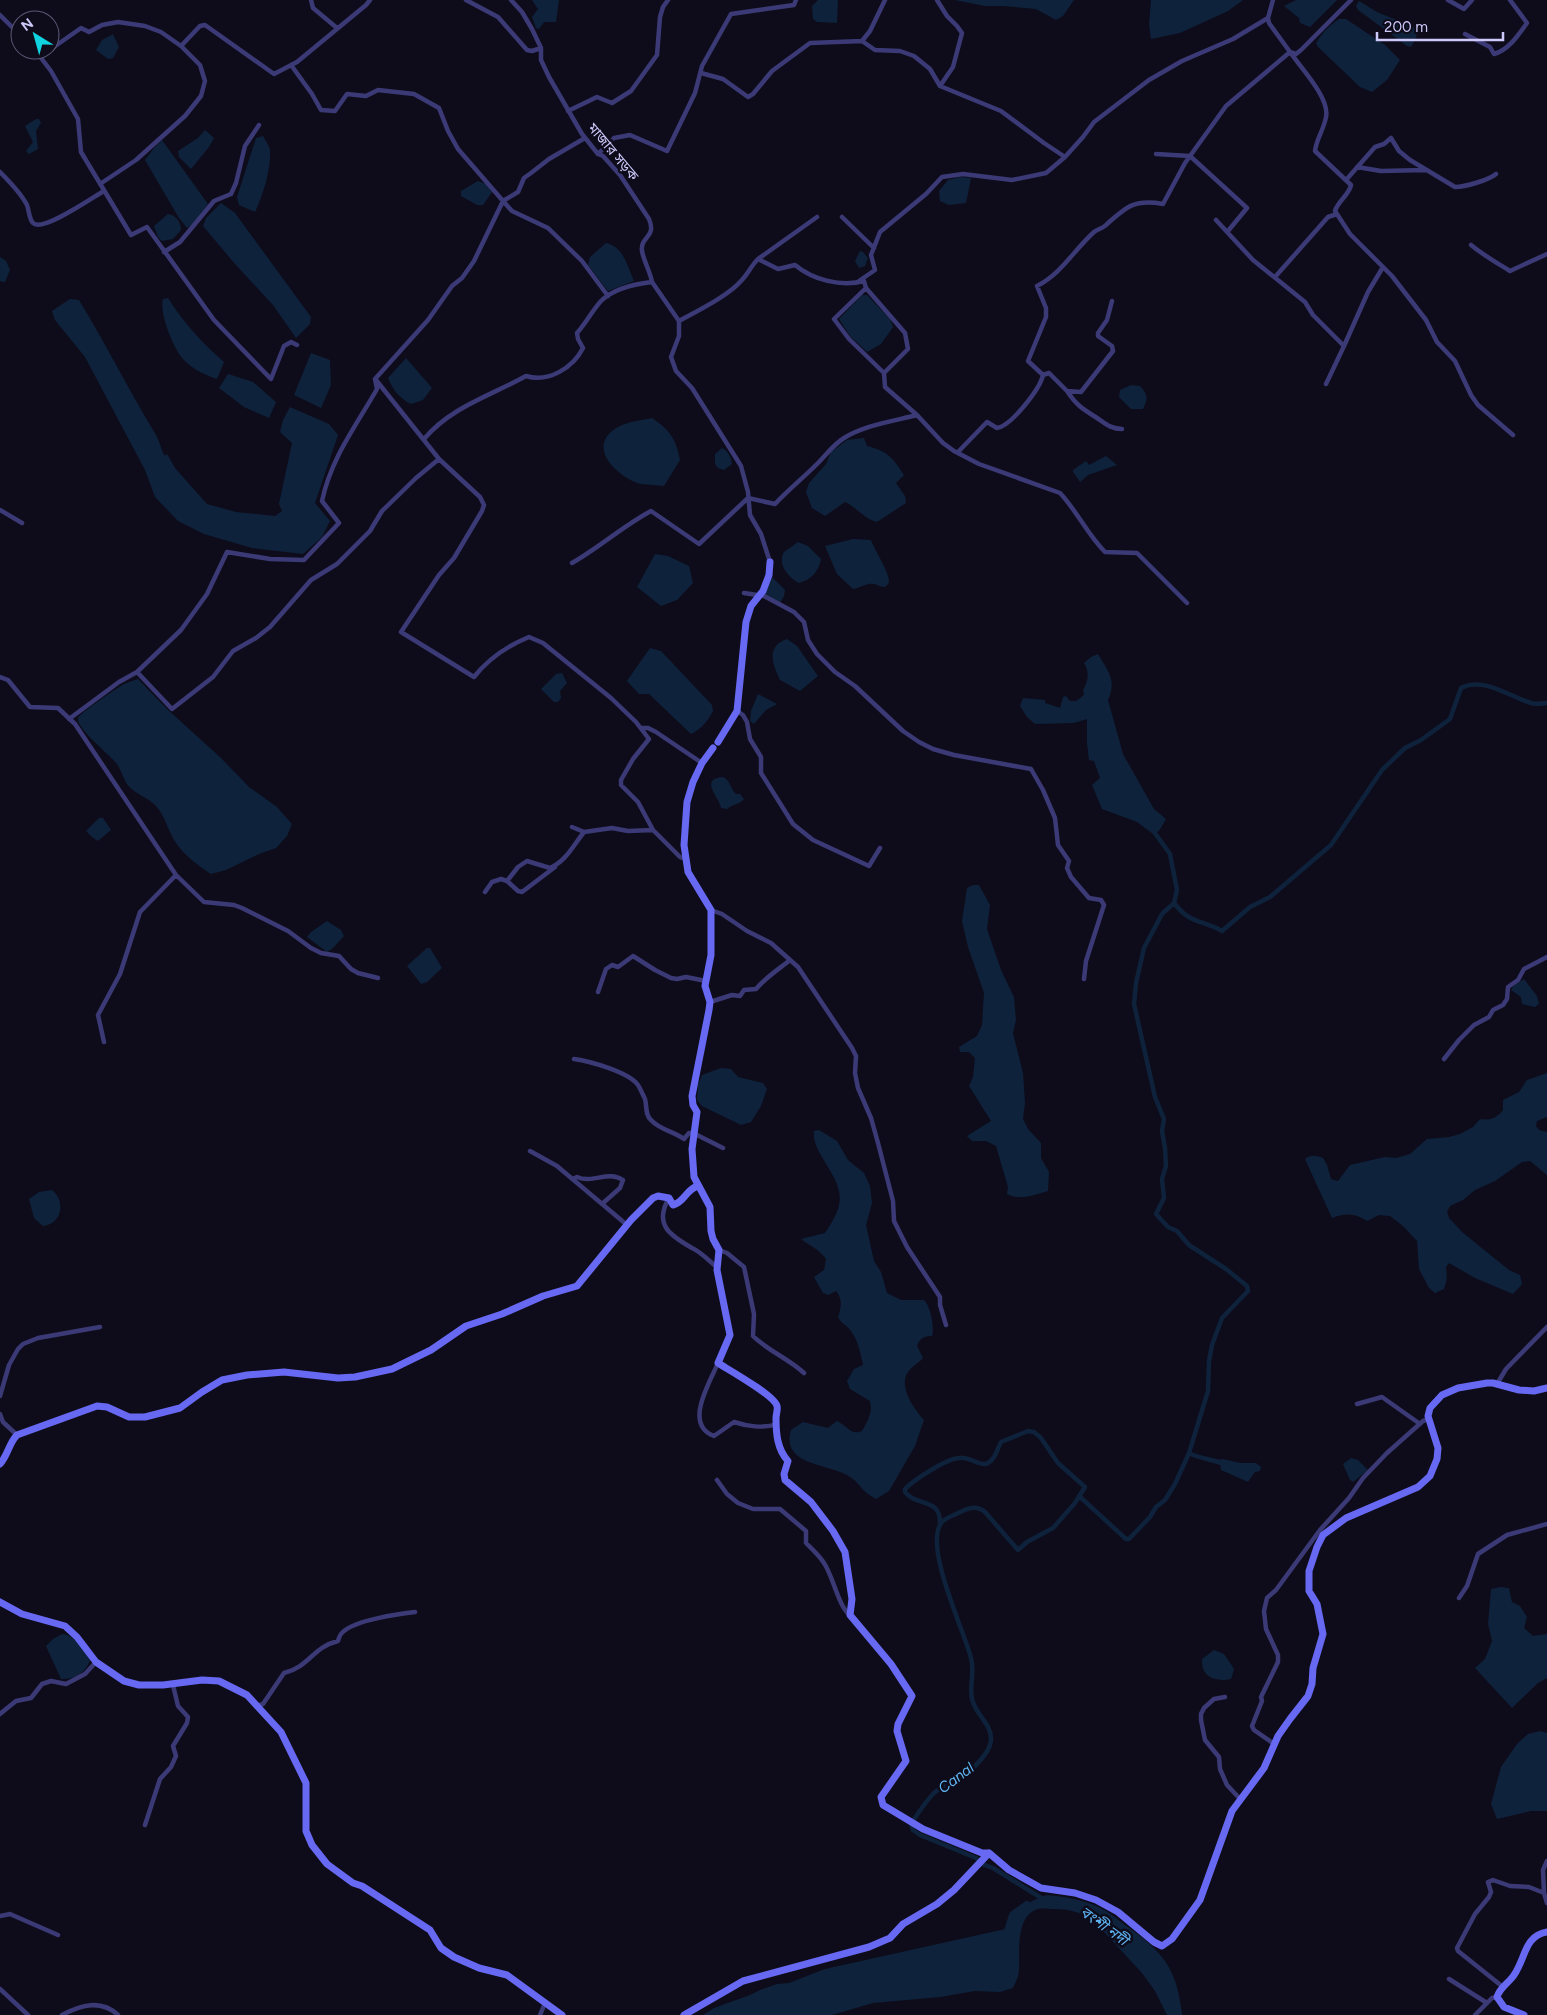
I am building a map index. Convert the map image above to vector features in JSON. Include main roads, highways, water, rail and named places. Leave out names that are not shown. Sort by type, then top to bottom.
[{"type":"water","points":[[532,0],[559,0],[556,22],[544,22],[539,29],[536,28],[532,17],[538,9]]},
{"type":"water","points":[[818,0],[838,0],[837,23],[817,22],[813,19],[812,6]]},
{"type":"water","points":[[955,0],[1074,0],[1063,16],[1056,20],[1036,9],[985,6]]},
{"type":"water","points":[[1151,0],[1243,0],[1228,11],[1180,33],[1151,39],[1149,24]]},
{"type":"water","points":[[1296,0],[1337,0],[1310,27],[1300,23],[1299,18],[1284,6]]},
{"type":"water","points":[[1359,1],[1377,12],[1414,27],[1417,32],[1411,47],[1358,10],[1356,6]]},
{"type":"water","points":[[1339,19],[1346,19],[1385,45],[1400,60],[1387,80],[1372,92],[1360,87],[1316,43],[1326,29]]},
{"type":"water","points":[[113,34],[119,47],[113,58],[108,59],[96,50],[102,40]]},
{"type":"water","points":[[39,119],[41,123],[36,131],[38,149],[29,154],[26,151],[33,142],[25,126]]},
{"type":"water","points":[[205,130],[214,138],[191,169],[179,157],[178,151],[198,138]]},
{"type":"water","points":[[263,136],[270,150],[269,166],[264,190],[255,212],[239,205],[237,197],[256,138]]},
{"type":"water","points":[[162,140],[208,204],[194,223],[187,228],[179,218],[145,160]]},
{"type":"water","points":[[960,177],[971,178],[966,203],[949,205],[940,201],[939,191],[948,180]]},
{"type":"water","points":[[478,181],[486,184],[492,192],[483,205],[477,205],[461,196],[461,191]]},
{"type":"water","points":[[221,203],[235,213],[311,317],[310,324],[296,338],[273,305],[203,226],[206,218]]},
{"type":"water","points":[[168,214],[178,219],[181,230],[173,239],[162,241],[158,237],[154,226]]},
{"type":"water","points":[[606,243],[612,245],[621,253],[634,281],[608,291],[588,265],[590,257]]},
{"type":"water","points":[[860,251],[868,258],[865,266],[859,268],[855,261]]},
{"type":"water","points":[[0,257],[6,261],[10,270],[5,282],[0,281]]},
{"type":"water","points":[[862,295],[867,295],[890,319],[893,327],[881,344],[867,352],[850,336],[839,319]]},
{"type":"water","points":[[168,298],[180,316],[208,348],[224,362],[217,379],[195,369],[179,354],[171,339],[163,313],[163,299]]},
{"type":"water","points":[[70,299],[79,300],[99,333],[156,435],[165,456],[167,454],[175,468],[207,504],[236,512],[275,516],[282,511],[279,504],[292,443],[280,432],[283,420],[290,407],[329,424],[338,435],[315,503],[330,521],[322,537],[303,554],[252,548],[204,534],[178,521],[155,497],[145,470],[85,357],[55,320],[52,311]]},
{"type":"water","points":[[311,353],[330,360],[331,385],[321,408],[294,395]]},
{"type":"water","points":[[406,358],[432,388],[423,400],[411,404],[397,393],[388,378]]},
{"type":"water","points":[[228,374],[253,382],[276,402],[269,418],[244,407],[219,388]]},
{"type":"water","points":[[1131,385],[1140,386],[1146,394],[1146,402],[1143,409],[1131,409],[1119,397],[1120,390]]},
{"type":"water","points":[[652,418],[671,436],[680,460],[664,486],[641,484],[633,481],[617,470],[605,455],[606,439],[612,431],[631,422]]},
{"type":"water","points":[[864,438],[867,446],[889,456],[904,475],[896,483],[905,496],[906,503],[877,522],[869,519],[845,502],[825,516],[812,508],[806,492],[809,483],[826,464],[831,452],[847,440]]},
{"type":"water","points":[[722,448],[729,454],[732,464],[724,470],[718,468],[715,464],[715,454]]},
{"type":"water","points":[[1106,456],[1117,465],[1088,475],[1080,482],[1073,470],[1086,461],[1089,465]]},
{"type":"water","points":[[853,539],[871,540],[888,577],[889,583],[885,587],[867,584],[853,589],[837,574],[825,546]]},
{"type":"water","points":[[798,542],[808,546],[821,559],[814,574],[807,580],[799,583],[788,574],[782,561],[784,552]]},
{"type":"water","points":[[655,554],[668,556],[689,566],[693,583],[677,600],[661,606],[637,587]]},
{"type":"water","points":[[772,577],[785,590],[780,603],[765,595]]},
{"type":"water","points":[[787,639],[797,646],[818,676],[800,691],[780,680],[773,662],[773,651],[780,642]]},
{"type":"water","points":[[650,648],[661,651],[712,705],[713,711],[707,721],[691,734],[649,694],[639,694],[627,681]]},
{"type":"water","points":[[1098,654],[1110,676],[1112,687],[1108,700],[1123,754],[1154,809],[1166,819],[1159,831],[1153,834],[1137,822],[1102,809],[1092,785],[1100,778],[1094,761],[1089,760],[1087,719],[1074,723],[1035,724],[1027,717],[1020,706],[1023,698],[1045,700],[1045,703],[1060,708],[1063,697],[1066,696],[1070,701],[1076,701],[1084,695],[1083,690],[1088,673],[1084,663]]},
{"type":"water","points":[[562,673],[567,683],[560,691],[561,698],[558,702],[554,702],[541,689],[556,674]]},
{"type":"water","points":[[138,679],[249,787],[277,807],[292,824],[287,836],[276,848],[226,870],[211,874],[183,852],[174,840],[158,808],[127,784],[117,764],[82,728],[78,718],[120,686]]},
{"type":"water","points":[[758,694],[777,704],[766,710],[754,724],[750,721],[751,711]]},
{"type":"water","points":[[723,777],[736,794],[740,794],[744,799],[727,809],[721,808],[711,785],[712,781],[716,778]]},
{"type":"water","points":[[99,818],[103,818],[111,830],[98,841],[86,831]]},
{"type":"water","points":[[979,885],[990,905],[987,929],[1001,970],[1014,997],[1016,1020],[1013,1033],[1023,1073],[1025,1103],[1023,1119],[1028,1129],[1041,1143],[1041,1158],[1049,1172],[1048,1191],[1028,1197],[1017,1197],[1007,1194],[1008,1187],[996,1146],[986,1141],[972,1141],[967,1136],[991,1121],[969,1086],[973,1077],[975,1058],[969,1052],[960,1052],[959,1047],[977,1036],[982,1025],[984,993],[968,947],[962,921],[967,888]]},
{"type":"water","points":[[327,921],[341,930],[344,936],[327,952],[307,937]]},
{"type":"water","points":[[427,948],[430,948],[442,968],[427,982],[421,984],[407,966]]},
{"type":"water","points":[[1524,979],[1537,996],[1539,1004],[1535,1007],[1522,1004],[1521,997],[1511,990],[1514,985]]},
{"type":"water","points":[[721,1068],[731,1069],[738,1077],[763,1083],[767,1089],[761,1106],[751,1122],[741,1125],[702,1106],[697,1100],[698,1085],[702,1075]]},
{"type":"water","points":[[1547,1073],[1547,1117],[1537,1121],[1536,1126],[1539,1130],[1547,1132],[1547,1175],[1530,1161],[1522,1162],[1495,1181],[1475,1190],[1463,1200],[1450,1206],[1447,1212],[1449,1218],[1462,1232],[1509,1270],[1520,1275],[1522,1284],[1513,1294],[1475,1278],[1449,1263],[1446,1267],[1447,1278],[1444,1289],[1435,1293],[1429,1288],[1419,1269],[1417,1241],[1390,1216],[1379,1215],[1367,1221],[1358,1216],[1350,1215],[1332,1218],[1305,1159],[1307,1157],[1323,1158],[1331,1179],[1338,1181],[1350,1165],[1385,1157],[1396,1158],[1410,1154],[1427,1139],[1460,1134],[1473,1127],[1480,1119],[1487,1120],[1496,1117],[1503,1110],[1503,1100],[1519,1092],[1527,1080]]},
{"type":"water","points":[[819,1130],[837,1141],[848,1160],[864,1173],[870,1186],[872,1203],[866,1225],[874,1261],[881,1272],[887,1293],[901,1300],[924,1300],[930,1311],[932,1322],[932,1336],[923,1338],[917,1346],[923,1358],[908,1372],[905,1378],[906,1391],[909,1398],[924,1420],[915,1446],[889,1491],[876,1499],[845,1474],[801,1458],[794,1451],[790,1442],[791,1430],[803,1422],[828,1428],[837,1421],[851,1431],[862,1431],[871,1410],[870,1401],[850,1389],[847,1381],[854,1369],[863,1365],[859,1348],[853,1335],[838,1317],[841,1307],[840,1297],[836,1291],[828,1295],[823,1293],[814,1277],[824,1270],[826,1259],[801,1239],[825,1233],[837,1211],[839,1203],[838,1187],[818,1151],[815,1141],[814,1131]]},
{"type":"water","points":[[52,1190],[59,1200],[60,1211],[54,1221],[43,1226],[34,1218],[29,1199],[39,1192]]},
{"type":"water","points":[[1351,1458],[1358,1460],[1368,1470],[1353,1482],[1350,1480],[1343,1464]]},
{"type":"water","points":[[1223,1459],[1240,1463],[1256,1463],[1261,1467],[1260,1471],[1255,1472],[1248,1482],[1221,1470],[1220,1463],[1217,1460]]},
{"type":"water","points":[[1509,1588],[1512,1602],[1520,1606],[1527,1617],[1524,1628],[1533,1636],[1547,1634],[1547,1678],[1538,1683],[1512,1708],[1475,1668],[1485,1659],[1492,1641],[1488,1624],[1491,1589]]},
{"type":"water","points":[[62,1634],[75,1640],[90,1660],[86,1669],[79,1675],[66,1679],[61,1679],[46,1646]]},
{"type":"water","points":[[1214,1650],[1224,1654],[1234,1669],[1231,1679],[1215,1679],[1204,1671],[1202,1659]]},
{"type":"water","points":[[1540,1731],[1547,1733],[1547,1811],[1531,1811],[1497,1819],[1491,1804],[1501,1767],[1517,1744],[1528,1734]]},
{"type":"water","points":[[1047,1895],[1077,1900],[1099,1907],[1149,1943],[1166,1962],[1172,1972],[1180,1998],[1182,2015],[1167,2015],[1155,1991],[1142,1973],[1092,1919],[1074,1911],[1038,1909],[1025,1919],[1022,1927],[1019,1944],[1019,1972],[1013,1988],[1000,1992],[975,1991],[940,1997],[873,2003],[832,2015],[703,2015],[714,2008],[760,1990],[777,1984],[789,1983],[825,1969],[1010,1928],[1019,1911],[1035,1900]]},
{"type":"waterway","points":[[1174,903],[1191,918],[1222,931],[1250,907],[1270,897],[1331,845],[1382,770],[1405,748],[1421,740],[1450,719],[1461,688],[1478,684],[1533,704],[1547,703]]},
{"type":"waterway","points":[[1079,1496],[1126,1539],[1129,1539],[1150,1517],[1156,1507],[1165,1500],[1175,1484],[1189,1453],[1208,1391],[1209,1361],[1212,1345],[1222,1318],[1248,1291],[1247,1286],[1226,1269],[1189,1245],[1177,1231],[1168,1227],[1156,1214],[1164,1198],[1162,1179],[1166,1166],[1162,1131],[1164,1119],[1155,1097],[1134,1004],[1136,983],[1144,948],[1162,914],[1174,903],[1177,890],[1170,854],[1152,829]]},
{"type":"waterway","name":"Canal","points":[[940,1524],[939,1515],[936,1510],[932,1506],[910,1497],[905,1492],[905,1489],[924,1474],[957,1458],[986,1464],[994,1458],[1001,1442],[1028,1431],[1034,1432],[1041,1438],[1058,1463],[1085,1487],[1075,1503],[1053,1528],[1027,1542],[1018,1550],[985,1512],[977,1508],[966,1509],[945,1519],[941,1523],[937,1535],[941,1569],[971,1658],[972,1699],[989,1729],[991,1740],[987,1751],[979,1762],[960,1778],[943,1786],[934,1793],[911,1824],[913,1830],[920,1835],[976,1858],[982,1864],[993,1868],[1043,1899]]},
{"type":"waterway","points":[[1189,1453],[1222,1463]]},
{"type":"waterway","name":"বংশী নদী","points":[[1006,1938],[1013,1915],[1027,1905]]}]
